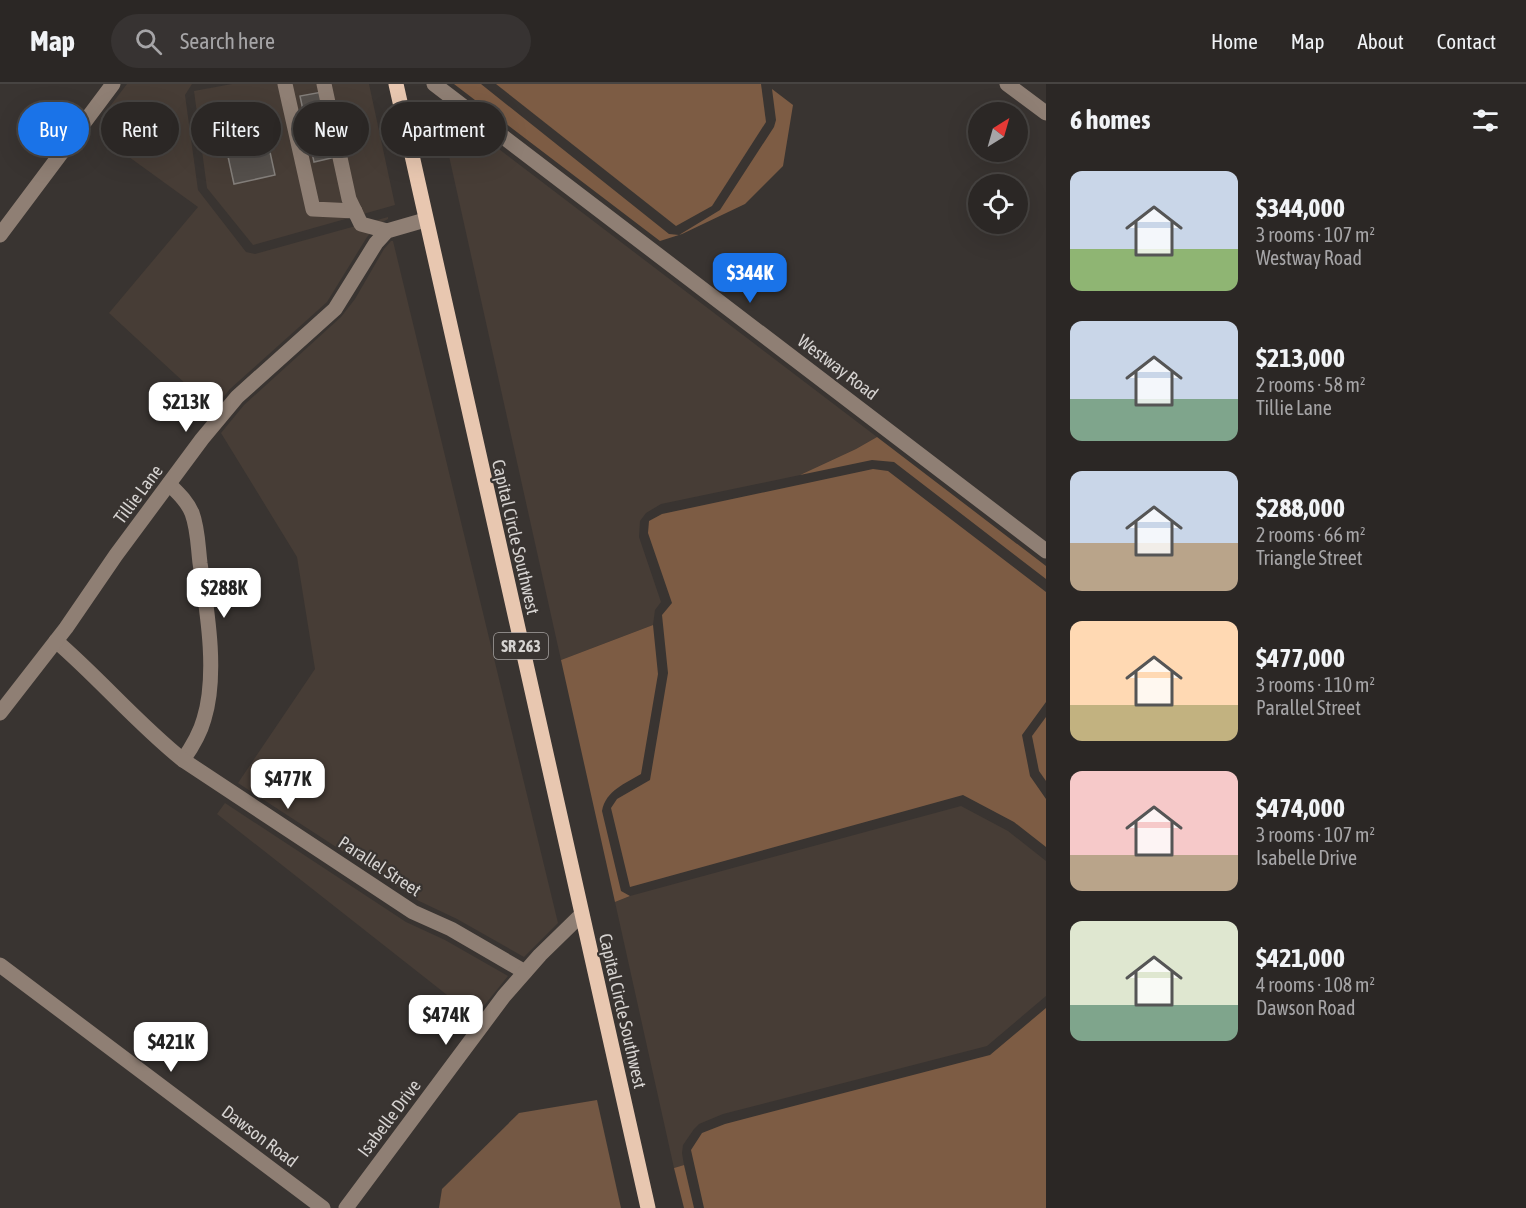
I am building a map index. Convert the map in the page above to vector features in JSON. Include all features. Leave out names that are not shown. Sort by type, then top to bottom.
[{"type":"main road","name":"Capital Circle Southwest","points":[[396,84],[648,1208]]},
{"type":"street","points":[[0,235],[113,84]]},
{"type":"street","points":[[285,84],[313,209],[355,211]]},
{"type":"street","points":[[324,84],[349,199],[361,224],[387,231],[425,220]]},
{"type":"street","name":"Westway Road","points":[[434,84],[1046,551]]},
{"type":"street","points":[[1007,84],[1026,89],[1046,113]]},
{"type":"street","name":"Tillie Lane","points":[[0,713],[56,641],[202,439],[237,397],[334,309],[376,243],[387,231]]},
{"type":"street","points":[[169,484],[183,498],[195,522],[207,615],[210,659],[205,718],[197,738],[183,760]]},
{"type":"street","name":"Parallel Street","points":[[56,641],[86,667],[157,740],[183,760],[413,912],[451,929],[525,972]]},
{"type":"street","name":"Isabelle Drive","points":[[346,1208],[504,996],[581,915]]},
{"type":"street","name":"Dawson Road","points":[[0,965],[323,1208]]},
{"type":"shaded area","points":[[127,84],[192,84],[185,95],[191,156],[193,156],[198,190],[246,252],[255,254],[388,217],[367,237],[327,302],[230,389],[210,414],[201,398],[109,313],[198,207],[128,156],[179,156],[179,102],[113,102]]},
{"type":"shaded area","points":[[232,84],[369,84],[381,140],[381,156],[384,156],[395,205],[253,245],[207,188],[203,156],[281,156],[281,102],[195,102],[194,91]]},
{"type":"shaded area","points":[[454,84],[481,84],[504,102],[478,102]]},
{"type":"shaded area","points":[[496,84],[761,84],[766,122],[712,206],[676,226]]},
{"type":"shaded area","points":[[772,89],[793,105],[783,166],[745,204],[679,235],[720,210],[774,127],[776,120]]},
{"type":"shaded area","points":[[506,104],[669,234],[679,235],[660,241],[506,124]]},
{"type":"shaded area","points":[[506,155],[877,437],[800,475],[661,504],[646,513],[640,521],[639,537],[661,602],[655,610],[653,625],[561,660],[449,156]]},
{"type":"shaded area","points":[[393,241],[558,923],[524,957],[457,919],[419,901],[238,783],[315,669],[297,557],[221,433],[244,405],[341,317],[355,299]]},
{"type":"shaded area","points":[[877,437],[1046,566],[1046,579],[894,462],[872,460],[800,475]]},
{"type":"shaded area","points":[[873,469],[888,471],[1046,592],[1046,702],[1022,735],[1030,776],[1046,799],[1046,847],[1014,822],[963,795],[630,887],[611,808],[617,799],[650,780],[668,673],[662,615],[672,603],[648,533],[649,521],[662,514]]},
{"type":"shaded area","points":[[653,625],[658,674],[641,774],[612,793],[602,811],[621,891],[630,896],[615,902],[561,660]]},
{"type":"shaded area","points":[[1046,717],[1046,781],[1039,771],[1032,736]]},
{"type":"shaded area","points":[[225,803],[406,922],[445,940],[508,976],[475,1017],[217,814]]},
{"type":"shaded area","points":[[961,806],[1008,831],[1046,861],[1046,996],[987,1046],[723,1114],[699,1124],[683,1145],[684,1165],[674,1168],[615,902]]},
{"type":"shaded area","points":[[1046,1008],[1046,1208],[704,1208],[691,1150],[702,1133],[725,1124],[990,1055]]},
{"type":"shaded area","points":[[597,1100],[621,1208],[439,1208],[442,1189],[519,1113]]},
{"type":"shaded area","points":[[684,1165],[694,1208],[684,1208],[674,1168]]},
{"type":"building","points":[[322,92],[324,102],[301,102],[300,96]]},
{"type":"building","points":[[228,156],[271,156],[275,175],[234,184]]},
{"type":"building","points":[[313,156],[336,156],[336,157],[314,162]]}]
